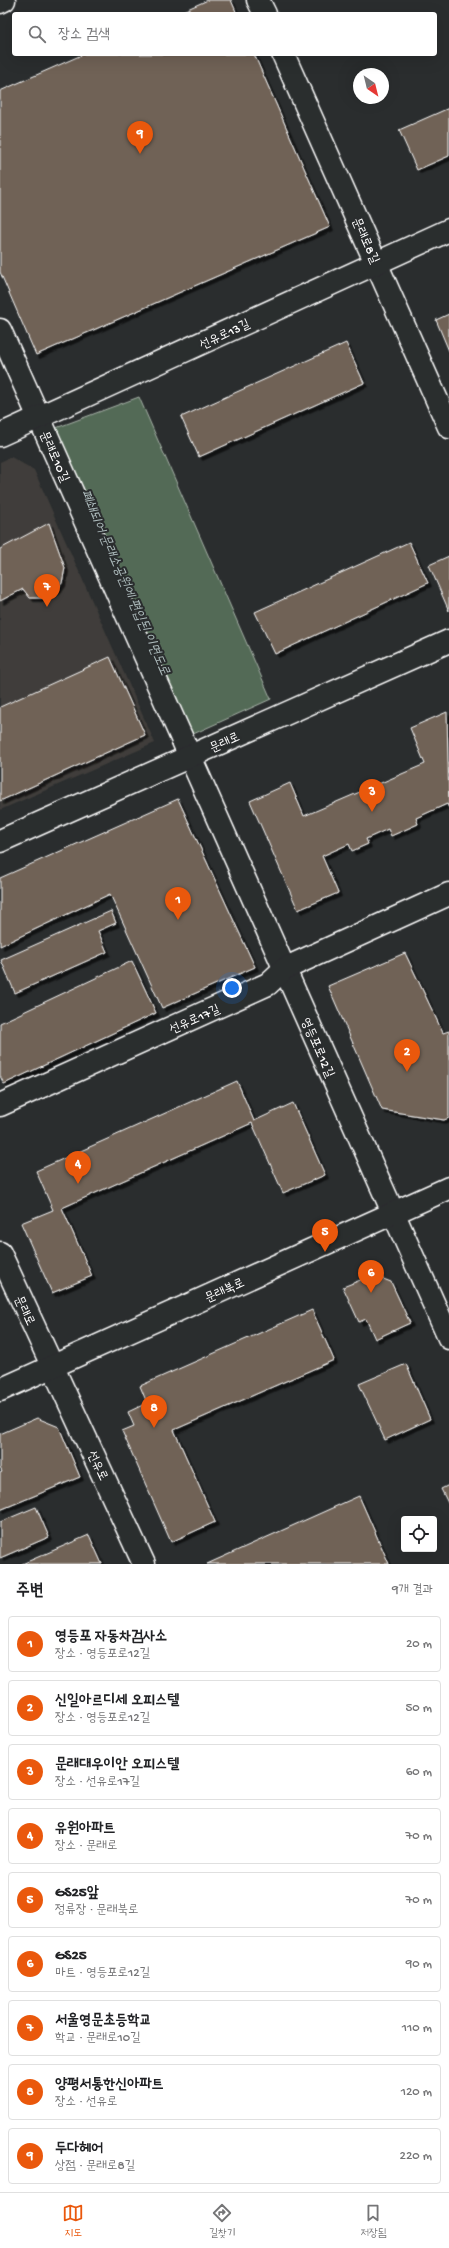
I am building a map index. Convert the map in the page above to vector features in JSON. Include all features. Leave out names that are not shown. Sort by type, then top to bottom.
[{"type":"street","points":[[0,2],[4,0]]},
{"type":"street","points":[[258,0],[264,12]]},
{"type":"street","name":"문래로8길","points":[[284,56],[449,427]]},
{"type":"street","name":"선유로13길","points":[[0,435],[449,230]]},
{"type":"street","name":"문래로10길","points":[[0,330],[190,756]]},
{"type":"street","name":"문래로","points":[[0,841],[449,641]]},
{"type":"street","name":"영등포로12길","points":[[190,756],[449,1338]]},
{"type":"street","name":"선유로17길","points":[[0,1105],[268,984],[284,969],[449,894]]},
{"type":"street","name":"문래북로","points":[[0,1390],[449,1188]]},
{"type":"street","name":"문래로","points":[[0,1253],[53,1367]]},
{"type":"street","name":"선유로","points":[[53,1367],[144,1564]]},
{"type":"shaded area","points":[[11,457],[34,470],[155,743],[0,810],[0,462]]},
{"type":"green space","points":[[139,397],[271,699],[191,735],[56,428]]},
{"type":"building","points":[[208,0],[231,0],[236,12],[181,12]]},
{"type":"building","points":[[79,56],[255,56],[330,227],[36,355],[0,272],[0,91]]},
{"type":"building","points":[[449,108],[449,156],[417,170],[399,130]]},
{"type":"building","points":[[449,314],[449,351],[436,320]]},
{"type":"building","points":[[346,343],[364,383],[199,457],[181,417]]},
{"type":"building","points":[[49,523],[65,568],[62,583],[57,590],[44,598],[30,598],[23,589],[0,601],[0,549]]},
{"type":"building","points":[[409,542],[428,583],[275,654],[255,612]]},
{"type":"building","points":[[449,556],[449,611],[429,565]]},
{"type":"building","points":[[110,657],[145,735],[0,801],[0,707]]},
{"type":"building","points":[[447,712],[449,808],[447,804],[416,818],[418,824],[391,836],[388,829],[366,839],[368,844],[352,851],[349,844],[322,856],[338,893],[298,910],[250,801],[290,783],[304,816],[425,764],[410,728]]},
{"type":"building","points":[[178,799],[255,967],[162,1008],[110,894],[0,946],[0,878]]},
{"type":"building","points":[[111,911],[116,923],[98,931],[107,952],[15,993],[1,960]]},
{"type":"building","points":[[405,953],[443,1033],[449,1031],[449,1118],[444,1120],[382,1110],[328,986]]},
{"type":"building","points":[[132,961],[156,1013],[4,1084],[0,1076],[0,1023]]},
{"type":"building","points":[[237,1081],[254,1121],[293,1103],[325,1175],[283,1193],[252,1123],[62,1208],[92,1276],[52,1293],[21,1223],[53,1210],[36,1171]]},
{"type":"building","points":[[373,1275],[391,1282],[410,1323],[375,1339],[366,1319],[359,1322],[343,1287]]},
{"type":"building","points":[[312,1310],[334,1360],[174,1430],[215,1522],[171,1542],[122,1431],[134,1426],[128,1412],[147,1403],[140,1386]]},
{"type":"building","points":[[406,1364],[430,1419],[385,1440],[359,1384]]},
{"type":"building","points":[[37,1418],[59,1427],[80,1477],[0,1510],[0,1473],[2,1472],[0,1468],[0,1434]]},
{"type":"building","points":[[449,1485],[449,1505],[441,1489]]},
{"type":"building","points":[[359,1496],[389,1564],[207,1564]]},
{"type":"building","points":[[36,1507],[49,1537],[0,1558],[0,1522]]},
{"type":"building","points":[[89,1535],[102,1564],[22,1564]]},
{"type":"place","name":"두다헤어","points":[[140,154]]},
{"type":"place","name":"서울영문초등학교","points":[[47,607]]},
{"type":"place","name":"문래대우이안 오피스텔","points":[[372,812]]},
{"type":"place","name":"영등포 자동차검사소","points":[[178,920]]},
{"type":"place","name":"신일아르디세 오피스텔","points":[[407,1072]]},
{"type":"place","name":"유원아파트","points":[[78,1184]]},
{"type":"place","name":"GS25앞","points":[[325,1252]]},
{"type":"place","name":"GS25","points":[[371,1293]]},
{"type":"place","name":"양평서통한신아파트","points":[[154,1428]]},
{"type":"water label","name":"폐쇄되어 문래소공원에 편입된 이면도로","points":[[126,582]]}]
